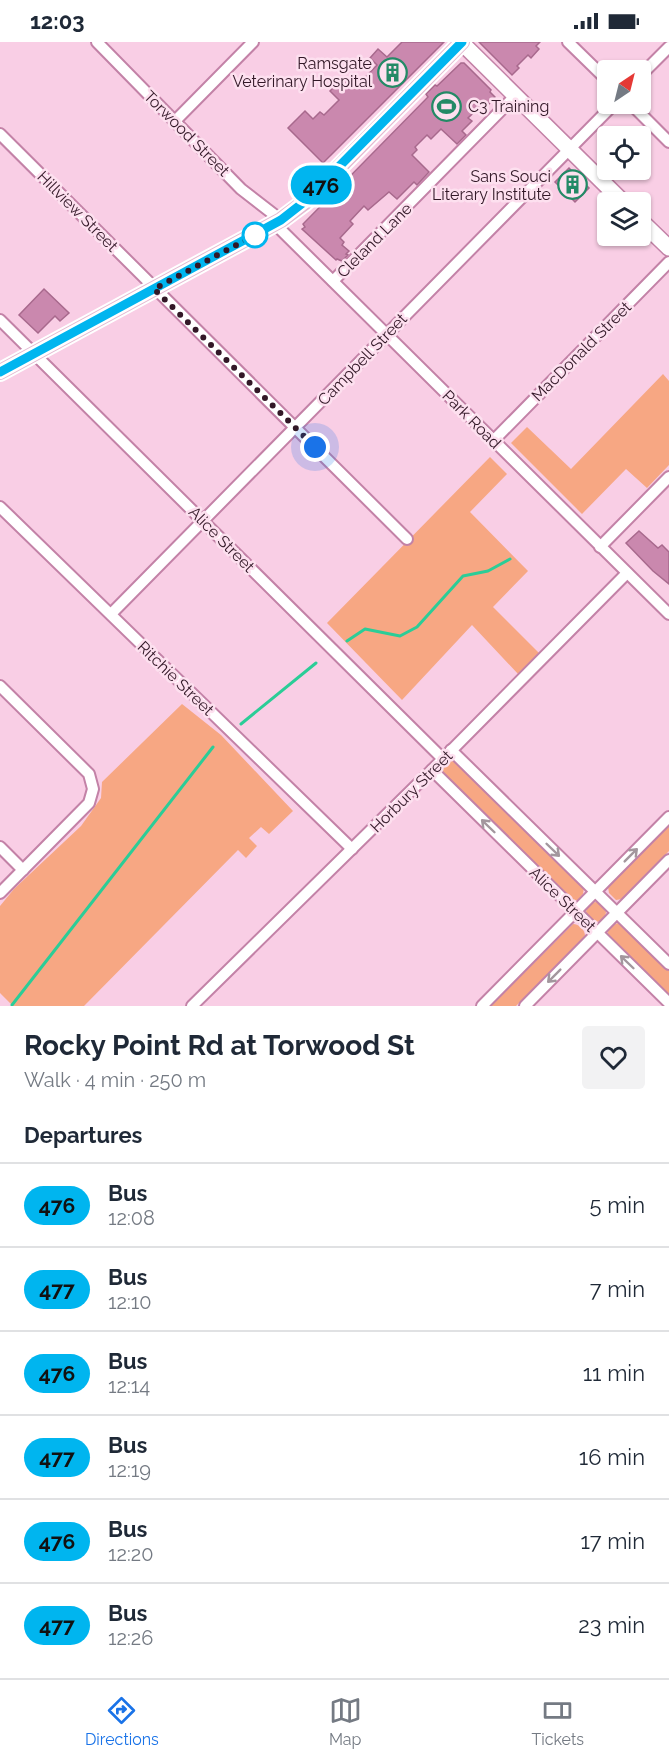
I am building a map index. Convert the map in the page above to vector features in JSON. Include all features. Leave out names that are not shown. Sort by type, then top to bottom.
[{"type":"main road","points":[[0,372],[278,222],[304,202],[461,42],[613,192]]},
{"type":"main road","points":[[651,231],[669,248]]},
{"type":"street","name":"Torwood Street","points":[[97,42],[242,189],[278,222]]},
{"type":"street","points":[[175,121],[253,42]]},
{"type":"street","points":[[568,42],[597,70]]},
{"type":"street","points":[[651,65],[669,47]]},
{"type":"street","name":"Cleland Lane","points":[[333,281],[515,96]]},
{"type":"street","name":"Campbell Street","points":[[111,614],[604,114]]},
{"type":"street","points":[[641,114],[669,141]]},
{"type":"street","name":"Hillview Street","points":[[0,134],[407,539]]},
{"type":"street","name":"Park Road","points":[[278,222],[333,281],[669,614]]},
{"type":"street","name":"MacDonald Street","points":[[494,440],[669,262]]},
{"type":"street","name":"Alice Street","points":[[0,320],[442,759]]},
{"type":"street","points":[[600,547],[669,477]]},
{"type":"street","name":"Ritchie Street","points":[[0,507],[352,849]]},
{"type":"street","name":"Horbury Street","points":[[192,1006],[432,770],[627,573]]},
{"type":"street","points":[[0,686],[89,774],[93,786],[93,794],[89,803],[0,893]]},
{"type":"street","name":"Alice Street","points":[[452,750],[669,964]]},
{"type":"street","name":"Alice Street","points":[[432,770],[669,1003]]},
{"type":"street","points":[[482,1006],[669,817]]},
{"type":"street","points":[[0,847],[23,870]]},
{"type":"street","points":[[525,1006],[669,860]]},
{"type":"shaded area","points":[[663,374],[669,381],[669,465],[647,488],[626,469],[582,514],[511,443],[527,427],[571,469]]},
{"type":"shaded area","points":[[490,457],[507,474],[470,512],[528,571],[493,607],[539,653],[519,675],[472,625],[402,700],[327,623]]},
{"type":"shaded area","points":[[182,704],[221,735],[293,811],[269,834],[261,827],[249,838],[257,846],[246,858],[238,850],[84,1006],[13,1006],[0,993],[0,906],[14,889],[81,826],[101,798],[102,782]]},
{"type":"shaded area","points":[[451,760],[457,762],[584,887],[583,894],[578,900],[572,901],[442,773],[443,766]]},
{"type":"shaded area","points":[[669,826],[669,851],[622,899],[616,900],[609,893],[608,887]]},
{"type":"shaded area","points":[[596,902],[603,905],[606,912],[603,919],[596,922],[589,919],[586,912],[589,905]]},
{"type":"shaded area","points":[[620,923],[669,970],[669,998],[607,936],[611,927]]},
{"type":"shaded area","points":[[573,924],[581,928],[585,936],[516,1006],[491,1006]]},
{"type":"building","points":[[402,42],[444,42],[323,163],[288,128],[305,111],[313,119],[320,112],[324,115],[339,100],[330,91],[337,84],[339,86],[346,79],[355,88],[377,65],[370,58],[378,49],[387,57]]},
{"type":"building","points":[[479,42],[540,42],[536,46],[539,49],[531,58],[528,55],[512,75]]},
{"type":"building","points":[[461,63],[464,63],[491,90],[490,92],[495,97],[489,104],[486,101],[468,118],[472,121],[462,131],[466,135],[457,144],[441,129],[431,139],[427,135],[415,147],[417,150],[412,155],[429,172],[417,185],[414,182],[397,199],[389,192],[368,210],[364,206],[350,221],[353,224],[340,238],[344,242],[342,245],[349,251],[346,254],[348,255],[342,261],[336,260],[302,229],[305,227],[303,224],[428,97],[426,94]]},
{"type":"building","name":"Sans Souci Literary Institute","points":[[569,168],[589,188],[575,202],[555,182]]},
{"type":"building","points":[[44,289],[69,313],[60,321],[55,316],[38,333],[19,315]]},
{"type":"building","points":[[639,531],[658,548],[662,545],[669,552],[669,584],[626,543]]},
{"type":"waterway","points":[[347,641],[365,629],[400,636],[417,627],[463,576],[488,571],[510,559]]},
{"type":"waterway","points":[[241,724],[316,663]]},
{"type":"waterway","points":[[12,1005],[213,747]]},
{"type":"bus line","name":"476","points":[[0,372],[281,220],[304,202],[462,42]]},
{"type":"place","name":"Ramsgate Veterinary Hospital","points":[[393,72]]},
{"type":"place","name":"C3 Training","points":[[447,106]]},
{"type":"place","name":"Sans Souci Literary Institute","points":[[572,185]]},
{"type":"route","points":[[255,235],[154,289],[315,447]]}]
